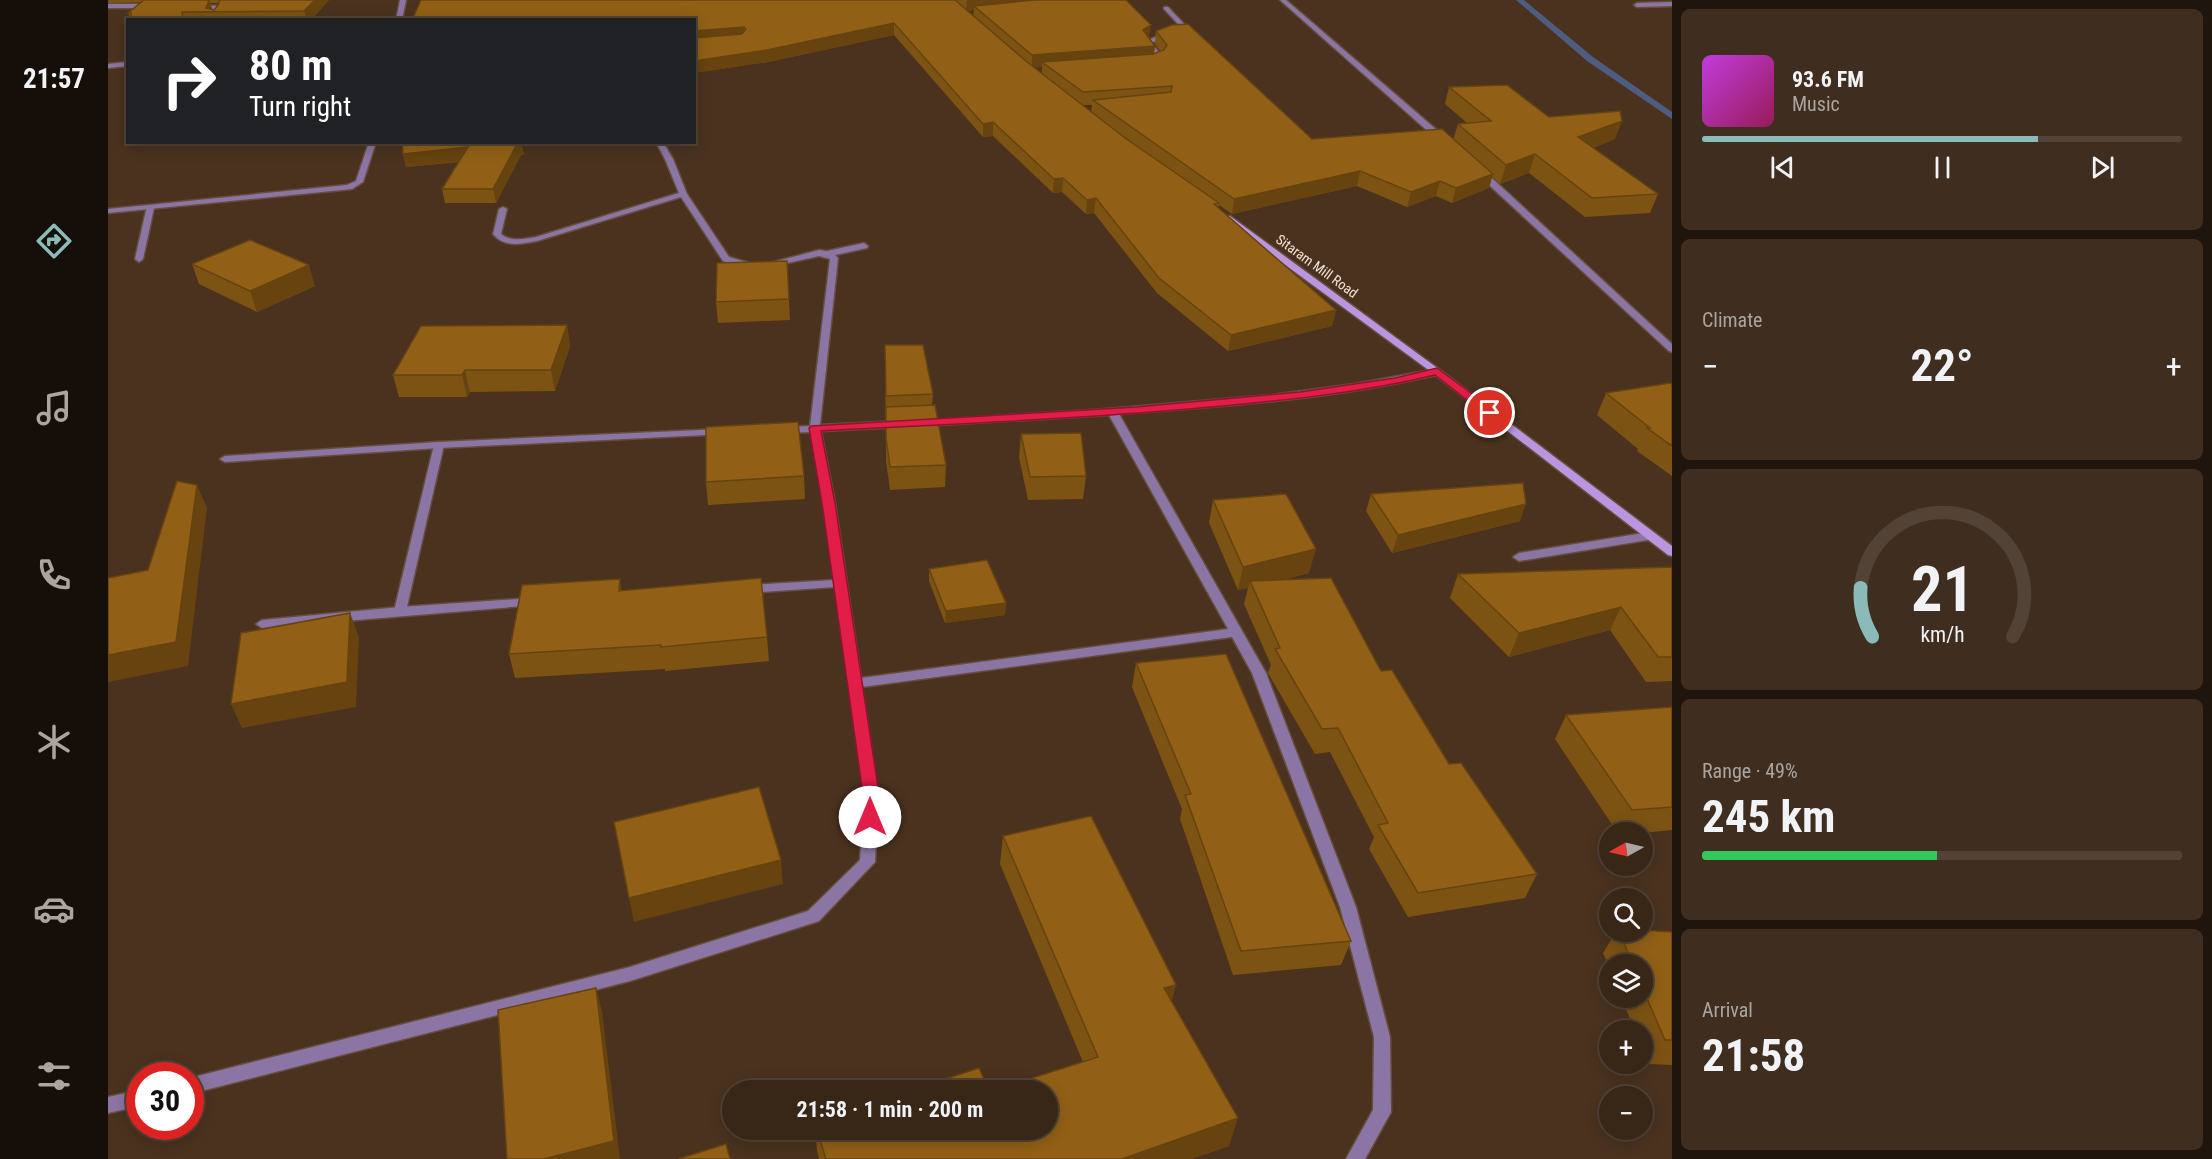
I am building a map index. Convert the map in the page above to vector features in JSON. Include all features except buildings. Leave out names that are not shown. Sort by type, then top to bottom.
[{"type":"main road","name":"Sitaram Mill Road","points":[[1223,215],[1437,372],[1672,552]]},
{"type":"street","points":[[186,7],[218,7],[227,0]]},
{"type":"street","points":[[399,18],[403,0]]},
{"type":"street","points":[[1282,0],[1453,149]]},
{"type":"street","points":[[1637,5],[1672,4]]},
{"type":"street","points":[[108,6],[155,6]]},
{"type":"street","points":[[216,18],[218,7]]},
{"type":"street","points":[[1151,63],[1160,60],[1160,57],[1147,42],[1179,29],[1181,24],[1166,8]]},
{"type":"street","points":[[108,66],[126,64]]},
{"type":"street","points":[[108,211],[350,187],[359,182],[373,144]]},
{"type":"street","points":[[660,144],[683,194],[726,259],[741,265],[761,267],[864,246]]},
{"type":"street","points":[[1471,165],[1672,349]]},
{"type":"street","points":[[503,209],[497,234],[503,240],[520,242],[537,239],[683,194]]},
{"type":"street","points":[[139,259],[150,208]]},
{"type":"street","points":[[204,1083],[630,974],[813,916],[867,862],[871,794],[815,428],[834,258],[827,254]]},
{"type":"street","points":[[768,430],[1113,413],[1300,396],[1437,372]]},
{"type":"street","points":[[1113,413],[1259,673],[1348,907],[1382,1037],[1382,1112],[1355,1159]]},
{"type":"street","points":[[225,459],[440,445],[732,432]]},
{"type":"street","points":[[400,610],[440,445]]},
{"type":"street","points":[[1519,557],[1650,536]]},
{"type":"street","points":[[733,590],[840,583]]},
{"type":"street","points":[[262,624],[400,610],[543,602]]},
{"type":"street","points":[[855,683],[1236,632]]},
{"type":"street","points":[[108,1106],[126,1102]]},
{"type":"waterway","points":[[1520,0],[1590,59],[1672,116]]},
{"type":"route","points":[[870,817],[871,794],[829,503],[815,428],[1136,411],[1300,396],[1437,372],[1490,413]]}]
